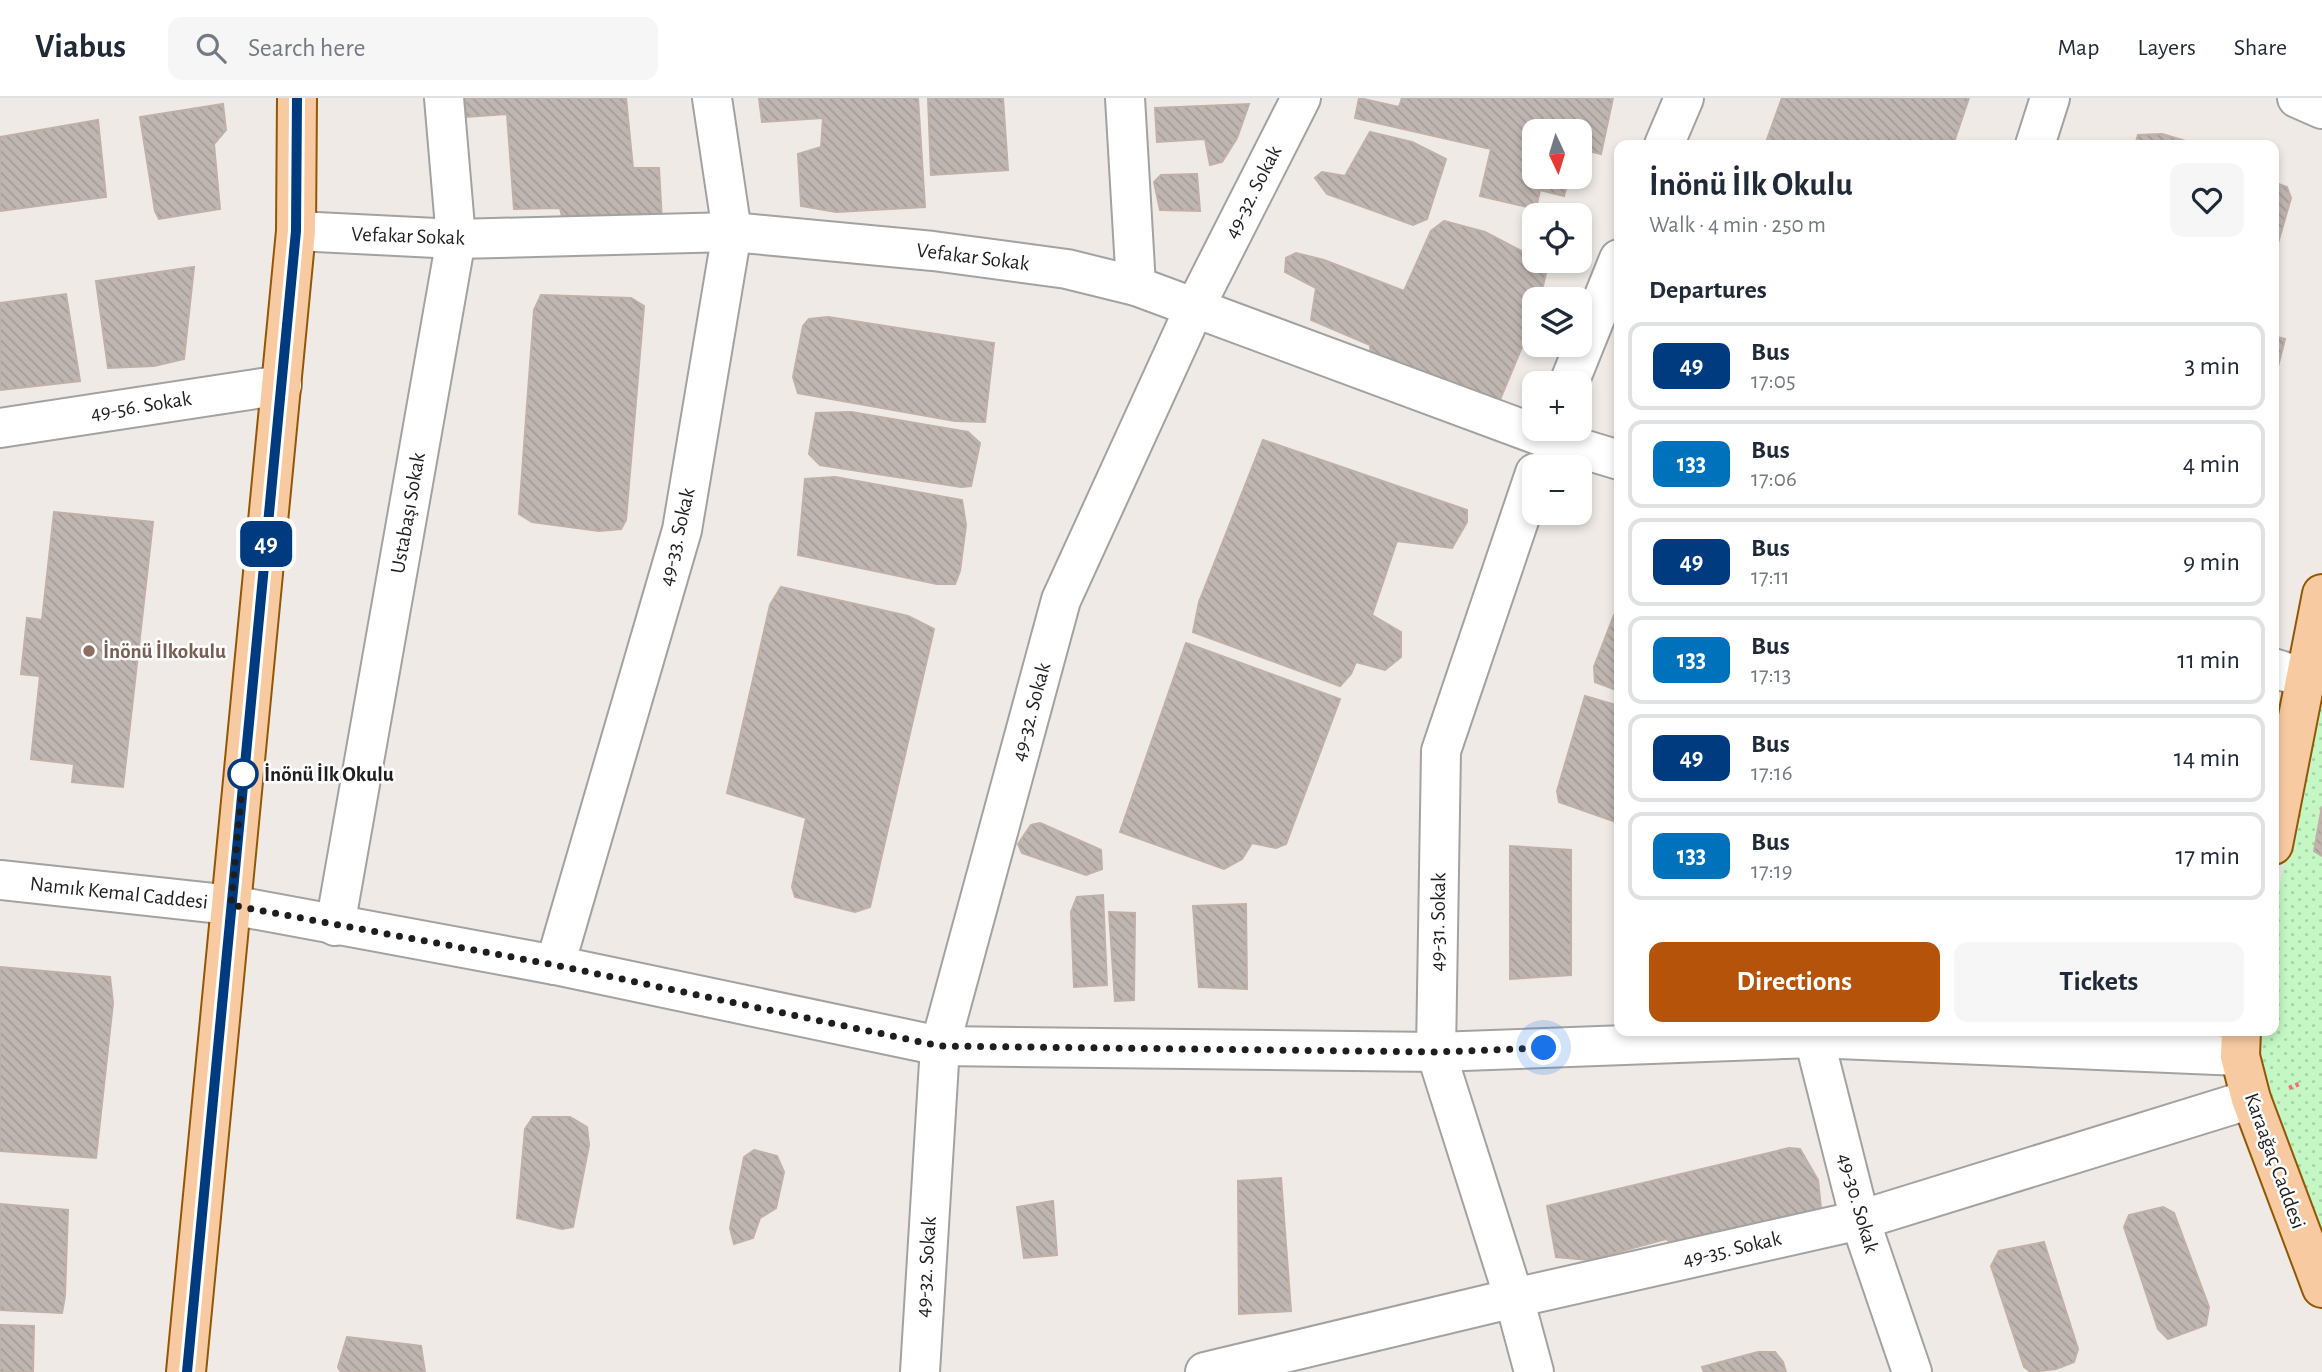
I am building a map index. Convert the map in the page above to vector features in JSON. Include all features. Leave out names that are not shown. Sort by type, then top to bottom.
[{"type":"main road","points":[[187,1372],[296,231],[297,98]]},
{"type":"main road","points":[[2279,780],[2289,673],[2322,594]]},
{"type":"main road","name":"Karaağaç Caddesi","points":[[2240,1043],[2251,1099],[2322,1288]]},
{"type":"street","name":"Ustabaşı Sokak","points":[[335,926],[456,239],[444,98]]},
{"type":"street","name":"49-33. Sokak","points":[[555,965],[682,530],[732,232],[712,98]]},
{"type":"street","points":[[1125,98],[1136,286]]},
{"type":"street","name":"49-32. Sokak","points":[[920,1372],[940,1046],[1061,600],[1194,309],[1301,98]]},
{"type":"street","points":[[1666,140],[1684,98]]},
{"type":"street","points":[[2037,140],[2050,98]]},
{"type":"street","points":[[2297,98],[2322,109]]},
{"type":"street","name":"Vefakar Sokak","points":[[296,231],[456,239],[732,232],[933,251],[1067,269],[1136,286],[1542,452],[1614,459]]},
{"type":"street","points":[[1574,371],[1614,271]]},
{"type":"street","name":"49-56. Sokak","points":[[0,428],[282,385]]},
{"type":"street","name":"49-31. Sokak","points":[[1534,1372],[1514,1298],[1436,1052],[1441,751],[1542,452]]},
{"type":"street","name":"Namık Kemal Caddesi","points":[[0,880],[231,905],[555,965],[940,1046],[1436,1052],[1773,1036]]},
{"type":"street","name":"49-30. Sokak","points":[[1815,1036],[1860,1220],[1912,1372]]},
{"type":"street","name":"Namık Kemal Caddesi","points":[[1909,1036],[2240,1043]]},
{"type":"street","name":"49-35. Sokak","points":[[1205,1372],[1514,1298],[1860,1220],[2251,1099]]},
{"type":"green space","points":[[2322,678],[2322,1232],[2255,1057],[2258,1036],[2279,1036],[2280,884]]},
{"type":"building","points":[[465,98],[626,98],[633,168],[659,168],[662,222],[564,225],[560,208],[514,209],[507,114],[466,117]]},
{"type":"building","points":[[759,98],[918,98],[925,207],[836,212],[801,206],[798,154],[821,147],[823,118],[762,122]]},
{"type":"building","points":[[928,98],[1003,98],[1008,170],[931,175]]},
{"type":"building","points":[[1359,98],[1399,107],[1402,98],[1613,98],[1601,154],[1592,152],[1592,119],[1522,119],[1522,189],[1566,189],[1564,196],[1540,190],[1537,203],[1522,203],[1522,206],[1480,196],[1491,149],[1355,118]]},
{"type":"building","points":[[1782,98],[1969,98],[1955,140],[1767,140]]},
{"type":"building","points":[[223,104],[226,130],[214,144],[220,209],[159,219],[155,211],[140,117]]},
{"type":"building","points":[[1249,104],[1237,138],[1222,162],[1210,165],[1205,139],[1157,142],[1155,108]]},
{"type":"building","points":[[98,120],[106,197],[0,211],[0,137]]},
{"type":"building","points":[[1370,132],[1412,142],[1446,159],[1427,219],[1413,225],[1327,194],[1315,178],[1322,172],[1345,176]]},
{"type":"building","points":[[2162,134],[2182,140],[2136,140],[2138,135]]},
{"type":"building","points":[[1197,174],[1200,211],[1160,210],[1154,182],[1161,175]]},
{"type":"building","points":[[2279,184],[2287,187],[2291,198],[2279,240]]},
{"type":"building","points":[[1444,221],[1485,232],[1522,251],[1522,273],[1546,273],[1543,287],[1522,287],[1522,347],[1499,402],[1372,371],[1370,345],[1311,320],[1316,288],[1285,272],[1286,258],[1296,253],[1324,260],[1404,291],[1431,231]]},
{"type":"building","points":[[194,267],[184,359],[154,366],[108,368],[96,281]]},
{"type":"building","points":[[66,294],[80,381],[0,390],[0,303]]},
{"type":"building","points":[[541,295],[631,298],[644,306],[626,520],[621,529],[599,531],[532,522],[519,514],[534,310]]},
{"type":"building","points":[[828,317],[994,343],[985,422],[955,421],[798,393],[793,377],[803,326],[809,319]]},
{"type":"building","points":[[2279,338],[2285,339],[2279,362]]},
{"type":"building","points":[[851,412],[968,432],[980,443],[971,486],[961,487],[820,465],[809,454],[816,413]]},
{"type":"building","points":[[1263,440],[1467,510],[1467,522],[1452,548],[1397,541],[1372,615],[1401,632],[1401,657],[1385,670],[1356,662],[1351,674],[1340,686],[1193,632],[1199,602]]},
{"type":"building","points":[[835,477],[962,500],[966,525],[960,571],[955,584],[937,584],[798,555],[805,479]]},
{"type":"building","name":"İnönü İlkokulu","points":[[54,512],[153,522],[123,787],[72,782],[74,764],[31,759],[40,676],[21,674],[27,618],[42,620]]},
{"type":"building","points":[[781,587],[908,616],[934,629],[870,907],[855,912],[795,897],[792,887],[806,818],[727,793],[770,605]]},
{"type":"building","points":[[1614,615],[1614,689],[1595,682],[1594,667]]},
{"type":"building","points":[[1186,643],[1340,699],[1286,844],[1276,848],[1252,843],[1242,859],[1224,869],[1120,832]]},
{"type":"building","points":[[1585,696],[1614,705],[1614,821],[1559,802],[1557,791]]},
{"type":"building","points":[[2322,806],[2322,856],[2314,851]]},
{"type":"building","points":[[1040,823],[1101,850],[1102,869],[1086,875],[1022,853],[1018,844],[1031,825]]},
{"type":"building","points":[[1510,846],[1571,850],[1571,975],[1510,979]]},
{"type":"building","points":[[1103,895],[1107,985],[1074,987],[1071,912],[1077,897]]},
{"type":"building","points":[[1246,904],[1247,989],[1199,987],[1193,906]]},
{"type":"building","points":[[1109,912],[1135,913],[1134,1000],[1115,1001]]},
{"type":"building","points":[[0,967],[110,977],[113,1003],[96,1158],[0,1151]]},
{"type":"building","points":[[533,1117],[570,1117],[587,1127],[589,1145],[573,1227],[562,1229],[517,1218],[525,1129]]},
{"type":"building","points":[[1789,1148],[1800,1149],[1818,1180],[1821,1208],[1813,1217],[1683,1251],[1666,1239],[1589,1260],[1556,1257],[1547,1206]]},
{"type":"building","points":[[754,1150],[777,1156],[784,1172],[776,1208],[760,1218],[753,1238],[734,1244],[730,1228],[744,1157]]},
{"type":"building","points":[[1281,1178],[1291,1311],[1239,1314],[1238,1181]]},
{"type":"building","points":[[1053,1201],[1057,1255],[1024,1258],[1017,1207]]},
{"type":"building","points":[[0,1204],[68,1210],[62,1313],[0,1310]]},
{"type":"building","points":[[2163,1207],[2174,1213],[2209,1307],[2206,1325],[2168,1339],[2158,1329],[2124,1227],[2129,1215]]},
{"type":"building","points":[[2044,1242],[2078,1349],[2074,1362],[2056,1369],[2031,1372],[2024,1367],[1991,1266],[1999,1251]]},
{"type":"building","points":[[0,1325],[34,1326],[33,1372],[0,1372]]},
{"type":"building","points":[[347,1337],[421,1346],[425,1372],[341,1372],[338,1367]]},
{"type":"building","points":[[1758,1352],[1775,1352],[1783,1362],[1786,1372],[1704,1372],[1702,1367]]},
{"type":"bus line","name":"49","points":[[187,1372],[296,231],[297,98]]},
{"type":"place","name":"İnönü İlkokulu","points":[[89,651]]},
{"type":"place","name":"İnönü İlk Okulu","points":[[243,774]]},
{"type":"route","points":[[243,774],[244,768],[231,905],[555,965],[940,1046],[1436,1052],[1544,1048]]}]
